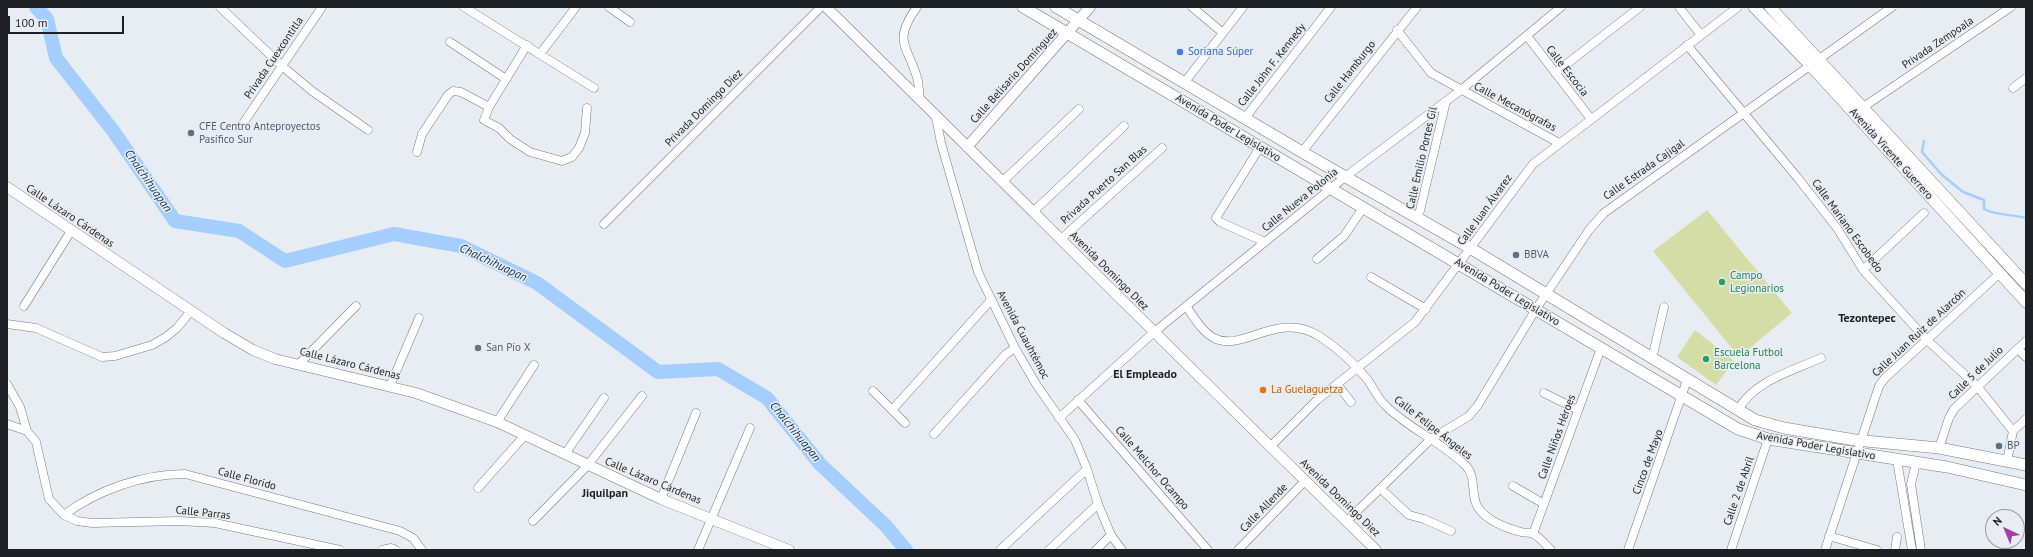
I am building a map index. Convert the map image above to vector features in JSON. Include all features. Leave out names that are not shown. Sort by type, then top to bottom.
[{"type":"main road","name":"Avenida Poder Legislativo","points":[[1023,7],[1363,208],[1460,263],[1682,397],[1738,429],[1768,439],[1947,467],[2026,485]]},
{"type":"main road","name":"Avenida Poder Legislativo","points":[[1056,7],[1302,152],[1470,248],[1755,420],[1784,428],[1861,441],[1939,448],[2026,465]]},
{"type":"main road","name":"Avenida Vicente Guerrero","points":[[1754,7],[1814,62],[2026,284]]},
{"type":"main road","name":"Avenida Vicente Guerrero","points":[[1770,7],[1814,62]]},
{"type":"main road","name":"Avenida Vicente Guerrero","points":[[1859,110],[2026,302]]},
{"type":"street","points":[[220,7],[282,66],[312,91],[368,130]]},
{"type":"street","name":"Privada Cuexcontitla","points":[[244,122],[322,7]]},
{"type":"street","points":[[464,7],[594,88]]},
{"type":"street","points":[[540,54],[576,7]]},
{"type":"street","points":[[609,7],[630,22]]},
{"type":"street","name":"Privada Domingo Diez","points":[[604,224],[821,7]]},
{"type":"street","name":"Avenida Domingo Diez","points":[[826,7],[1002,182],[1034,211],[1154,333],[1376,550]]},
{"type":"street","points":[[916,7],[905,24],[903,34],[904,47],[918,81],[920,100]]},
{"type":"street","name":"Calle Belisario Domínguez","points":[[967,147],[1069,33],[1090,7]]},
{"type":"street","points":[[1192,7],[1223,32]]},
{"type":"street","points":[[1184,83],[1243,7]]},
{"type":"street","name":"Calle John F. Kennedy","points":[[1245,118],[1331,7]]},
{"type":"street","name":"Calle Hamburgo","points":[[1302,152],[1397,30],[1417,7]]},
{"type":"street","name":"Calle Nueva Polonia","points":[[1059,418],[1186,306],[1345,177],[1461,90],[1561,7]]},
{"type":"street","points":[[1555,73],[1640,7]]},
{"type":"street","points":[[1679,7],[1701,35]]},
{"type":"street","name":"Calle Juan Álvarez","points":[[1270,447],[1317,400],[1415,322],[1533,164],[1738,7]]},
{"type":"street","name":"Calle Estrada Cajigal","points":[[1347,521],[1431,440],[1468,416],[1478,405],[1536,309],[1589,230],[1604,213],[1619,200],[1744,114],[1892,7]]},
{"type":"street","name":"Privada Zempoala","points":[[1859,110],[2010,7]]},
{"type":"street","name":"Calle Mecanógrafas","points":[[1397,30],[1431,73],[1559,143]]},
{"type":"street","name":"Calle Escocia","points":[[1527,36],[1591,119]]},
{"type":"street","points":[[450,42],[506,79]]},
{"type":"street","name":"Calle Mariano Escobedo","points":[[1687,45],[1797,176],[1837,228],[1863,270],[1927,340],[1977,386],[2013,431]]},
{"type":"street","points":[[527,46],[489,107],[484,120],[499,128],[510,139],[530,152],[562,161],[572,158],[579,148],[585,133],[587,108]]},
{"type":"street","points":[[2013,88],[2026,78]]},
{"type":"street","points":[[417,152],[422,134],[448,95],[453,91],[461,92],[489,107]]},
{"type":"street","name":"Calle Emilio Portes Gil","points":[[1418,219],[1446,101]]},
{"type":"street","points":[[1002,182],[1079,109]]},
{"type":"street","name":"Avenida Cuauhtémoc","points":[[936,117],[941,144],[978,272],[1015,348],[1036,384],[1075,440],[1111,535],[1122,550]]},
{"type":"street","points":[[1034,211],[1124,126]]},
{"type":"street","points":[[1260,147],[1216,218],[1220,222],[1265,242]]},
{"type":"street","name":"Privada Puerto San Blas","points":[[1061,239],[1162,148]]},
{"type":"street","name":"Calle Lázaro Cárdenas","points":[[7,187],[191,311],[253,350],[274,359],[416,393],[497,422],[587,466],[661,499],[789,550]]},
{"type":"street","points":[[1317,259],[1344,236],[1363,208]]},
{"type":"street","points":[[1863,270],[1924,213]]},
{"type":"street","points":[[24,306],[71,231]]},
{"type":"street","name":"Calle Juan Ruiz de Alarcón","points":[[1825,550],[1879,386],[1885,378],[2000,273]]},
{"type":"street","points":[[1371,277],[1426,309]]},
{"type":"street","points":[[892,410],[991,300]]},
{"type":"street","points":[[299,364],[356,306]]},
{"type":"street","name":"Calle Felipe Ángeles","points":[[1186,306],[1206,331],[1215,338],[1226,341],[1240,339],[1277,328],[1291,327],[1305,329],[1330,344],[1366,378],[1384,405],[1467,467],[1478,508],[1489,519],[1508,529],[1533,534]]},
{"type":"street","points":[[1652,359],[1664,306]]},
{"type":"street","points":[[7,324],[36,328],[102,357],[115,356],[152,345],[166,337],[177,328],[191,311]]},
{"type":"street","points":[[390,386],[419,318]]},
{"type":"street","name":"Calle 5 de Julio","points":[[1939,448],[1949,418],[1954,409],[2026,341]]},
{"type":"street","points":[[934,434],[1006,354],[1015,348]]},
{"type":"street","name":"Calle Niños Héroes","points":[[1533,534],[1601,348]]},
{"type":"street","points":[[2018,349],[2026,357]]},
{"type":"street","points":[[1738,410],[1742,403],[1766,383],[1821,358]]},
{"type":"street","points":[[497,422],[534,365]]},
{"type":"street","name":"Cinco de Mayo","points":[[1629,550],[1687,380]]},
{"type":"street","points":[[7,384],[20,407],[28,431],[36,442],[49,499],[64,515]]},
{"type":"street","points":[[1337,384],[1351,402]]},
{"type":"street","points":[[873,391],[905,422]]},
{"type":"street","points":[[1544,393],[1578,410]]},
{"type":"street","points":[[533,521],[587,466],[642,396]]},
{"type":"street","points":[[565,454],[604,398]]},
{"type":"street","name":"Calle Melchor Ocampo","points":[[1078,400],[1208,550]]},
{"type":"street","points":[[661,499],[696,413]]},
{"type":"street","points":[[2007,461],[2013,431],[2026,419]]},
{"type":"street","points":[[7,424],[28,431]]},
{"type":"street","points":[[698,550],[750,428]]},
{"type":"street","points":[[478,488],[525,435]]},
{"type":"street","name":"Calle 2 de Abril","points":[[1731,550],[1768,439]]},
{"type":"street","points":[[1897,460],[1912,550]]},
{"type":"street","points":[[1916,463],[1911,484],[1921,550]]},
{"type":"street","points":[[1000,550],[1087,469]]},
{"type":"street","name":"Calle Florido","points":[[64,515],[91,496],[163,474],[185,474],[400,531],[413,538],[422,550]]},
{"type":"street","name":"Calle Allende","points":[[1238,550],[1305,481]]},
{"type":"street","points":[[1513,486],[1544,504]]},
{"type":"street","points":[[1381,489],[1409,515],[1424,519],[1451,531]]},
{"type":"street","points":[[1049,550],[1098,504]]},
{"type":"street","name":"Calle Parras","points":[[64,515],[77,521],[92,523],[179,520],[215,523],[340,550]]},
{"type":"street","points":[[1533,534],[1551,550]]},
{"type":"street","points":[[1096,550],[1111,535]]},
{"type":"street","points":[[1829,536],[1877,550]]},
{"type":"street","points":[[1895,550],[1897,537]]},
{"type":"street","points":[[382,550],[391,548],[396,550]]},
{"type":"green space","name":"Campo Legionarios","points":[[1707,210],[1792,313],[1739,357],[1653,251]]},
{"type":"green space","name":"Escuela Futbol Barcelona","points":[[1695,330],[1734,361],[1716,385],[1677,357]]},
{"type":"waterway","name":"Chalchihuapan","points":[[36,7],[47,19],[56,58],[114,132],[175,221],[239,231],[285,261],[394,234],[461,246],[537,283],[658,372],[718,369],[767,398],[820,464],[886,526],[906,550]]},
{"type":"waterway","points":[[1924,141],[1922,152],[1941,174],[1963,192],[1984,200],[1984,209],[1994,213],[2026,218]]},
{"type":"place","name":"Soriana Súper","points":[[1180,52]]},
{"type":"place","name":"CFE Centro Anteproyectos Pasífico Sur","points":[[191,133]]},
{"type":"place","name":"BBVA","points":[[1516,255]]},
{"type":"place","name":"Campo Legionarios","points":[[1722,282]]},
{"type":"place","name":"San Pío X","points":[[478,348]]},
{"type":"place","name":"Escuela Futbol Barcelona","points":[[1706,359]]},
{"type":"place","name":"La Guelaguetza","points":[[1263,390]]},
{"type":"place","name":"BP","points":[[1999,446]]},
{"type":"district","name":"Tezontepec","points":[[1867,319]]},
{"type":"district","name":"El Empleado","points":[[1145,375]]},
{"type":"district","name":"Jiquilpan","points":[[605,494]]}]
